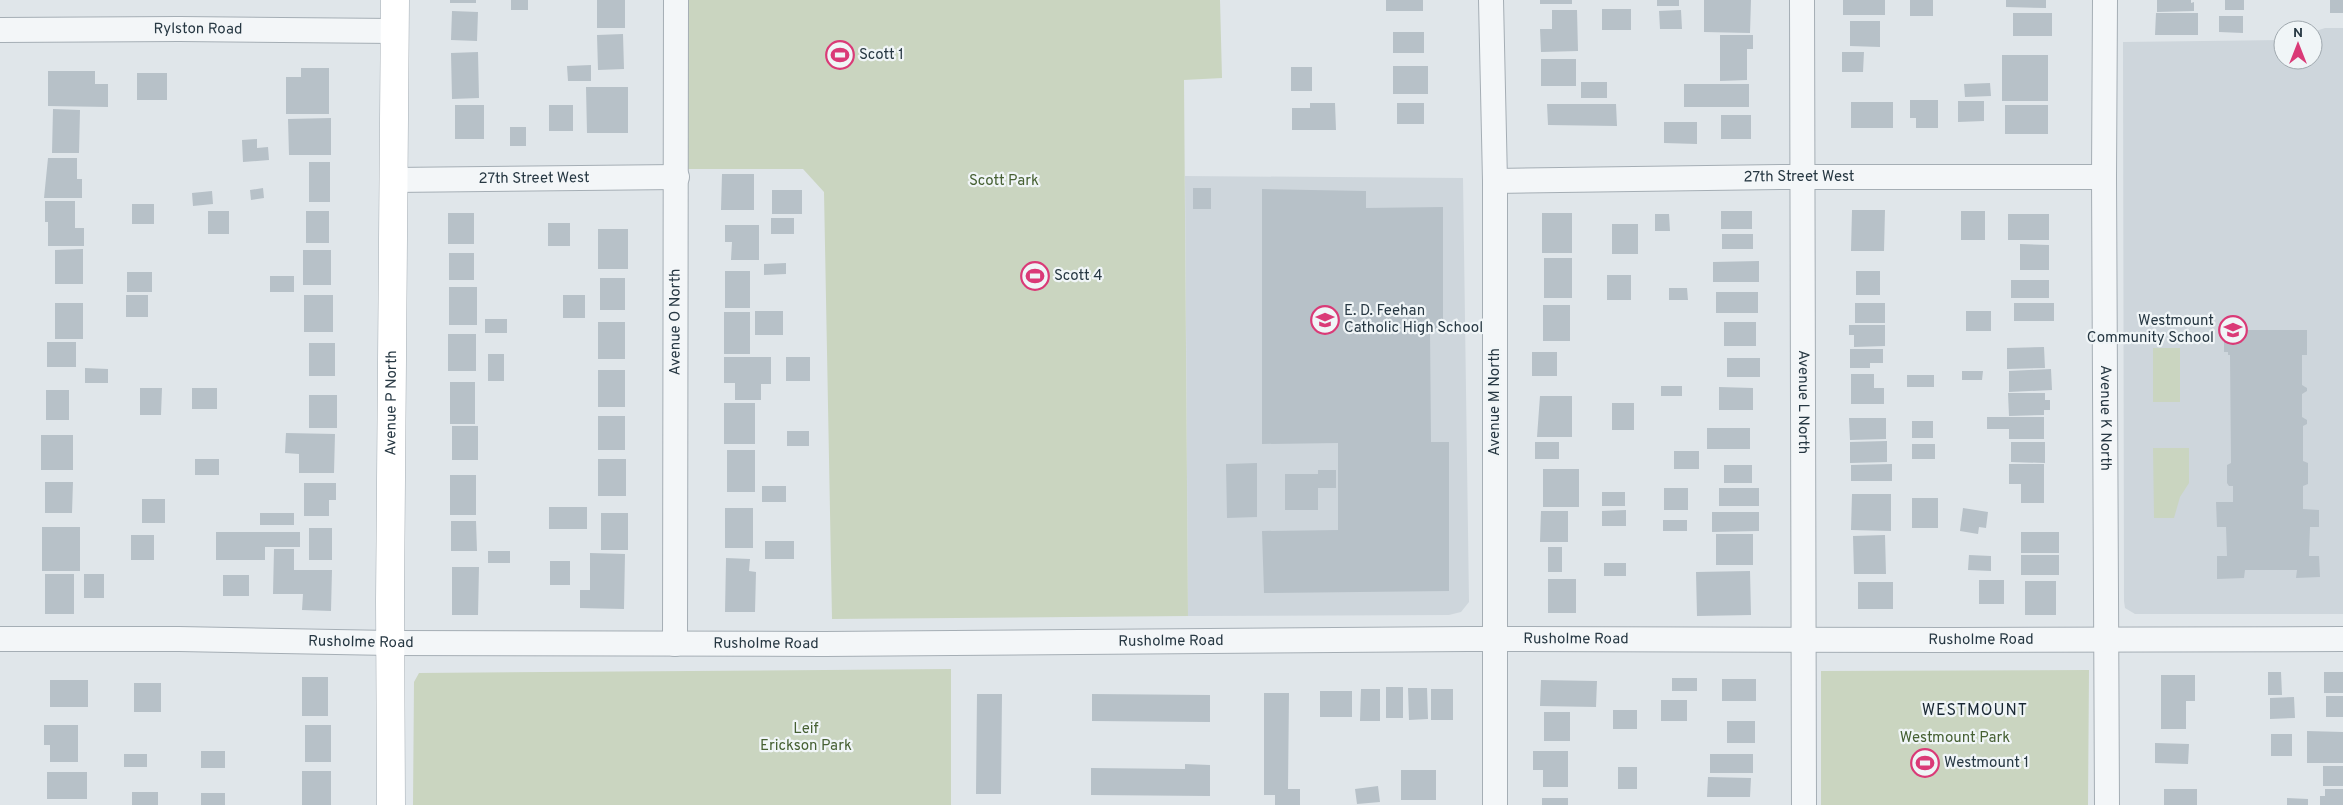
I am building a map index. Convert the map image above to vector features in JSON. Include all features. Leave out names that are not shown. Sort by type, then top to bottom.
[{"type":"main road","name":"Avenue P North","points":[[391,805],[390,644],[395,0]]},
{"type":"street","name":"Avenue O North","points":[[675,644],[676,0]]},
{"type":"street","name":"Avenue M North","points":[[1491,0],[1495,181],[1495,805]]},
{"type":"street","name":"Avenue L North","points":[[1802,0],[1804,805]]},
{"type":"street","name":"Avenue K North","points":[[2105,0],[2107,805]]},
{"type":"street","name":"Rylston Road","points":[[0,30],[395,31]]},
{"type":"street","name":"27th Street West","points":[[393,180],[676,177]]},
{"type":"street","name":"27th Street West","points":[[1495,181],[1802,177],[2104,177]]},
{"type":"street","name":"Rusholme Road","points":[[0,639],[179,639],[390,644],[675,644],[1495,639],[2343,638]]},
{"type":"shaded area","name":"Westmount Community School","points":[[2343,28],[2343,614],[2135,614],[2125,608],[2124,601],[2123,42],[2273,40],[2273,70],[2323,70],[2323,29]]},
{"type":"shaded area","name":"E. D. Feehan Catholic High School","points":[[1185,176],[1463,178],[1469,602],[1461,612],[1449,615],[1188,616]]},
{"type":"green space","name":"Scott Park","points":[[684,0],[1220,0],[1222,78],[1184,80],[1188,616],[832,619],[824,192],[803,169],[685,169]]},
{"type":"green space","points":[[2153,348],[2180,348],[2180,402],[2153,402]]},
{"type":"green space","points":[[2153,448],[2189,448],[2189,483],[2180,497],[2174,518],[2154,518]]},
{"type":"green space","name":"Leif Erickson Park","points":[[951,669],[951,805],[413,805],[414,682],[419,673]]},
{"type":"green space","name":"Westmount Park","points":[[2089,670],[2088,805],[1821,805],[1821,671]]},
{"type":"building","points":[[450,0],[476,0],[476,3],[450,3]]},
{"type":"building","points":[[511,0],[528,0],[528,10],[511,10]]},
{"type":"building","points":[[597,0],[625,0],[625,28],[597,28]]},
{"type":"building","points":[[1386,0],[1423,0],[1423,11],[1386,11]]},
{"type":"building","points":[[1540,0],[1572,0],[1572,4],[1540,4]]},
{"type":"building","points":[[1657,0],[1679,0],[1679,6],[1657,6]]},
{"type":"building","points":[[1704,0],[1751,0],[1750,33],[1704,32]]},
{"type":"building","points":[[1843,0],[1885,0],[1885,15],[1843,15]]},
{"type":"building","points":[[1910,0],[1933,0],[1933,16],[1910,16]]},
{"type":"building","points":[[2006,0],[2046,0],[2046,8],[2006,7]]},
{"type":"building","points":[[2157,0],[2191,0],[2191,3],[2194,2],[2194,11],[2157,12]]},
{"type":"building","points":[[2225,0],[2244,0],[2244,10],[2225,10]]},
{"type":"building","points":[[2330,0],[2343,0],[2343,13],[2330,13]]},
{"type":"building","points":[[1602,9],[1631,9],[1631,30],[1602,30]]},
{"type":"building","points":[[1552,10],[1577,10],[1578,51],[1541,52],[1540,29],[1552,29]]},
{"type":"building","points":[[1681,10],[1682,29],[1660,29],[1659,11]]},
{"type":"building","points":[[452,11],[478,12],[477,41],[451,40]]},
{"type":"building","points":[[2013,13],[2052,13],[2052,36],[2013,36]]},
{"type":"building","points":[[2156,13],[2198,13],[2198,35],[2155,35]]},
{"type":"building","points":[[2219,16],[2243,16],[2243,33],[2219,32]]},
{"type":"building","points":[[1850,21],[1880,21],[1880,47],[1850,46]]},
{"type":"building","points":[[1393,32],[1424,32],[1424,53],[1393,53]]},
{"type":"building","points":[[623,34],[624,69],[598,70],[597,35]]},
{"type":"building","points":[[1720,35],[1753,35],[1753,49],[1747,49],[1747,80],[1720,81]]},
{"type":"building","points":[[478,52],[479,98],[452,99],[451,53]]},
{"type":"building","points":[[1842,52],[1864,52],[1863,72],[1842,72]]},
{"type":"building","points":[[2002,55],[2048,55],[2048,101],[2002,101]]},
{"type":"building","points":[[1541,59],[1576,59],[1576,86],[1541,86]]},
{"type":"building","points":[[591,65],[591,81],[568,81],[567,66]]},
{"type":"building","points":[[1393,66],[1428,66],[1428,94],[1393,94]]},
{"type":"building","points":[[1291,67],[1312,67],[1312,91],[1291,91]]},
{"type":"building","points":[[301,68],[329,68],[329,114],[286,114],[286,77],[301,77]]},
{"type":"building","points":[[48,71],[95,71],[95,84],[108,84],[108,107],[48,106]]},
{"type":"building","points":[[137,73],[167,73],[167,100],[137,100]]},
{"type":"building","points":[[1581,82],[1607,82],[1607,98],[1581,98]]},
{"type":"building","points":[[1990,83],[1991,96],[1965,97],[1964,84]]},
{"type":"building","points":[[1684,84],[1749,84],[1749,107],[1684,107]]},
{"type":"building","points":[[586,87],[628,87],[628,133],[587,133]]},
{"type":"building","points":[[1910,100],[1938,100],[1938,128],[1916,128],[1916,118],[1910,118]]},
{"type":"building","points":[[1958,101],[1984,101],[1984,121],[1958,122]]},
{"type":"building","points":[[1851,102],[1893,102],[1893,128],[1851,128]]},
{"type":"building","points":[[1310,103],[1335,103],[1336,130],[1292,130],[1292,108],[1310,108]]},
{"type":"building","points":[[1397,103],[1424,103],[1424,124],[1397,124]]},
{"type":"building","points":[[1547,104],[1616,104],[1617,126],[1548,125]]},
{"type":"building","points":[[455,105],[484,105],[484,139],[455,139]]},
{"type":"building","points":[[549,105],[573,105],[573,131],[549,131]]},
{"type":"building","points":[[2005,105],[2048,105],[2048,134],[2005,134]]},
{"type":"building","points":[[53,109],[80,110],[79,153],[52,153]]},
{"type":"building","points":[[1721,115],[1751,115],[1751,139],[1721,139]]},
{"type":"building","points":[[331,118],[331,155],[289,155],[288,119]]},
{"type":"building","points":[[1664,122],[1697,122],[1697,144],[1664,143]]},
{"type":"building","points":[[510,127],[526,127],[526,146],[510,146]]},
{"type":"building","points":[[257,139],[257,148],[268,147],[269,160],[243,162],[242,140]]},
{"type":"building","points":[[48,158],[77,158],[77,179],[82,179],[82,198],[44,198]]},
{"type":"building","points":[[309,162],[330,162],[330,202],[309,202]]},
{"type":"building","points":[[722,174],[754,174],[754,210],[721,210]]},
{"type":"building","points":[[263,188],[264,198],[251,200],[250,190]]},
{"type":"building","points":[[1193,188],[1211,188],[1211,209],[1193,209]]},
{"type":"building","points":[[1262,189],[1366,191],[1366,208],[1443,207],[1443,329],[1430,329],[1431,442],[1449,442],[1449,591],[1264,593],[1262,531],[1338,530],[1338,443],[1262,444]]},
{"type":"building","points":[[772,190],[802,190],[802,214],[772,214]]},
{"type":"building","points":[[212,191],[213,204],[193,206],[192,193]]},
{"type":"building","points":[[45,201],[75,201],[75,228],[84,228],[84,246],[48,246],[48,222],[45,222]]},
{"type":"building","points":[[132,204],[154,204],[154,224],[132,224]]},
{"type":"building","points":[[1852,210],[1885,210],[1884,251],[1851,251]]},
{"type":"building","points":[[208,211],[229,211],[229,234],[208,234]]},
{"type":"building","points":[[306,211],[329,211],[329,243],[306,243]]},
{"type":"building","points":[[1721,211],[1752,211],[1752,229],[1721,229]]},
{"type":"building","points":[[1961,211],[1985,211],[1985,240],[1961,240]]},
{"type":"building","points":[[448,213],[474,213],[474,244],[448,244]]},
{"type":"building","points":[[1542,213],[1572,213],[1572,253],[1542,253]]},
{"type":"building","points":[[1655,214],[1669,214],[1670,231],[1655,231]]},
{"type":"building","points":[[2008,214],[2049,214],[2049,240],[2008,240]]},
{"type":"building","points":[[771,218],[794,218],[794,234],[771,234]]},
{"type":"building","points":[[548,223],[570,223],[570,246],[548,246]]},
{"type":"building","points":[[1612,224],[1638,224],[1638,254],[1612,254]]},
{"type":"building","points":[[725,225],[759,225],[759,260],[731,260],[732,242],[725,242]]},
{"type":"building","points":[[598,229],[628,229],[628,269],[598,269]]},
{"type":"building","points":[[1722,234],[1753,234],[1753,249],[1722,249]]},
{"type":"building","points":[[2020,244],[2049,245],[2049,270],[2020,270]]},
{"type":"building","points":[[83,249],[83,284],[55,284],[55,250]]},
{"type":"building","points":[[303,250],[331,250],[331,285],[303,285]]},
{"type":"building","points":[[449,253],[474,253],[474,280],[449,280]]},
{"type":"building","points":[[1544,258],[1572,258],[1572,298],[1544,298]]},
{"type":"building","points":[[1759,261],[1759,282],[1713,282],[1713,262]]},
{"type":"building","points":[[786,263],[786,274],[764,275],[764,264]]},
{"type":"building","points":[[725,271],[750,271],[750,308],[725,308]]},
{"type":"building","points":[[1856,271],[1880,271],[1880,295],[1856,295]]},
{"type":"building","points":[[127,272],[152,272],[152,292],[127,292]]},
{"type":"building","points":[[1607,275],[1631,275],[1631,300],[1607,300]]},
{"type":"building","points":[[270,276],[294,276],[294,292],[270,292]]},
{"type":"building","points":[[600,278],[625,278],[625,310],[600,310]]},
{"type":"building","points":[[2011,280],[2049,280],[2049,298],[2011,298]]},
{"type":"building","points":[[449,287],[477,287],[477,325],[449,325]]},
{"type":"building","points":[[1669,288],[1687,288],[1688,300],[1669,300]]},
{"type":"building","points":[[1716,292],[1758,292],[1758,313],[1716,313]]},
{"type":"building","points":[[126,295],[148,295],[148,317],[126,317]]},
{"type":"building","points":[[304,295],[333,295],[333,332],[304,332]]},
{"type":"building","points":[[563,295],[585,295],[585,318],[563,318]]},
{"type":"building","points":[[55,303],[83,303],[83,339],[55,339]]},
{"type":"building","points":[[1855,303],[1885,303],[1885,323],[1855,323]]},
{"type":"building","points":[[2014,303],[2054,303],[2054,321],[2014,321]]},
{"type":"building","points":[[1543,305],[1570,305],[1570,341],[1543,341]]},
{"type":"building","points":[[755,311],[783,311],[783,335],[755,335]]},
{"type":"building","points":[[1966,311],[1991,311],[1991,331],[1966,331]]},
{"type":"building","points":[[724,312],[750,312],[750,354],[724,354]]},
{"type":"building","points":[[485,319],[507,319],[507,333],[485,333]]},
{"type":"building","points":[[598,322],[625,322],[625,359],[598,359]]},
{"type":"building","points":[[1724,322],[1756,322],[1756,346],[1724,346]]},
{"type":"building","points":[[1849,325],[1885,325],[1885,346],[1854,347],[1854,335],[1849,335]]},
{"type":"building","points":[[2224,330],[2307,330],[2307,355],[2302,355],[2302,385],[2307,388],[2307,391],[2302,394],[2302,417],[2307,420],[2307,424],[2303,426],[2303,461],[2308,463],[2308,484],[2303,486],[2303,509],[2319,510],[2319,527],[2310,527],[2309,556],[2319,556],[2320,577],[2296,578],[2297,570],[2245,570],[2244,578],[2217,579],[2217,556],[2227,556],[2226,527],[2217,527],[2216,502],[2233,502],[2233,486],[2229,486],[2227,483],[2227,465],[2231,463],[2230,355],[2228,355],[2228,352],[2224,352]]},
{"type":"building","points":[[448,334],[476,334],[476,371],[448,371]]},
{"type":"building","points":[[47,342],[76,342],[76,367],[47,367]]},
{"type":"building","points":[[309,343],[335,343],[335,376],[309,376]]},
{"type":"building","points":[[2044,347],[2045,368],[2007,369],[2007,348]]},
{"type":"building","points":[[1850,349],[1883,349],[1883,363],[1870,363],[1870,368],[1850,368]]},
{"type":"building","points":[[1532,352],[1557,352],[1557,376],[1532,376]]},
{"type":"building","points":[[488,354],[504,354],[504,381],[488,381]]},
{"type":"building","points":[[724,357],[771,357],[771,384],[761,384],[761,400],[735,400],[735,383],[724,383]]},
{"type":"building","points":[[786,357],[810,357],[810,381],[786,381]]},
{"type":"building","points":[[1727,358],[1760,358],[1760,377],[1727,377]]},
{"type":"building","points":[[85,368],[108,369],[108,383],[85,383]]},
{"type":"building","points":[[2051,369],[2052,390],[2009,392],[2009,371]]},
{"type":"building","points":[[598,370],[625,370],[625,407],[598,407]]},
{"type":"building","points":[[1962,371],[1983,371],[1982,380],[1962,380]]},
{"type":"building","points":[[1851,374],[1874,374],[1874,388],[1884,388],[1884,404],[1851,404]]},
{"type":"building","points":[[1907,375],[1934,375],[1934,387],[1907,387]]},
{"type":"building","points":[[450,382],[475,382],[475,424],[450,424]]},
{"type":"building","points":[[1661,386],[1682,386],[1682,396],[1661,396]]},
{"type":"building","points":[[1719,387],[1753,388],[1753,410],[1719,410]]},
{"type":"building","points":[[140,388],[162,388],[161,415],[140,415]]},
{"type":"building","points":[[192,388],[217,388],[217,409],[192,409]]},
{"type":"building","points":[[46,390],[69,390],[69,420],[46,420]]},
{"type":"building","points":[[2008,393],[2045,393],[2045,400],[2050,400],[2050,410],[2044,410],[2044,415],[2009,416]]},
{"type":"building","points":[[309,395],[337,395],[337,428],[309,428]]},
{"type":"building","points":[[1540,396],[1572,396],[1572,437],[1537,437]]},
{"type":"building","points":[[724,403],[755,403],[755,444],[724,444]]},
{"type":"building","points":[[1612,403],[1634,403],[1634,430],[1612,430]]},
{"type":"building","points":[[598,416],[625,416],[625,450],[598,450]]},
{"type":"building","points":[[1987,417],[2044,417],[2044,439],[2009,439],[2009,429],[1987,429]]},
{"type":"building","points":[[1849,418],[1886,418],[1886,439],[1850,440]]},
{"type":"building","points":[[1912,421],[1933,421],[1933,438],[1912,438]]},
{"type":"building","points":[[452,426],[478,426],[478,460],[452,460]]},
{"type":"building","points":[[1707,428],[1750,428],[1750,449],[1707,449]]},
{"type":"building","points":[[787,431],[809,431],[809,446],[787,446]]},
{"type":"building","points":[[286,433],[335,434],[334,473],[299,473],[299,454],[285,453]]},
{"type":"building","points":[[41,435],[73,435],[73,470],[41,470]]},
{"type":"building","points":[[1887,441],[1887,462],[1850,463],[1850,442]]},
{"type":"building","points":[[1535,442],[1559,442],[1559,459],[1535,459]]},
{"type":"building","points":[[2011,442],[2045,442],[2045,463],[2011,462]]},
{"type":"building","points":[[1912,444],[1935,444],[1935,459],[1912,459]]},
{"type":"building","points":[[727,450],[755,450],[755,492],[727,492]]},
{"type":"building","points":[[1674,451],[1699,451],[1699,469],[1674,469]]},
{"type":"building","points":[[195,459],[219,459],[219,475],[195,475]]},
{"type":"building","points":[[598,459],[626,459],[626,496],[598,496]]},
{"type":"building","points":[[1257,463],[1257,517],[1227,518],[1226,464]]},
{"type":"building","points":[[1892,464],[1892,481],[1851,481],[1851,465]]},
{"type":"building","points":[[2009,464],[2044,464],[2044,503],[2021,503],[2021,484],[2009,484]]},
{"type":"building","points":[[1724,465],[1752,465],[1752,483],[1724,483]]},
{"type":"building","points":[[1543,469],[1579,469],[1579,507],[1543,507]]},
{"type":"building","points":[[1318,470],[1336,470],[1336,488],[1318,488],[1318,510],[1285,510],[1285,474],[1318,474]]},
{"type":"building","points":[[450,475],[476,475],[476,515],[450,515]]},
{"type":"building","points":[[45,482],[73,482],[72,513],[45,513]]},
{"type":"building","points":[[304,483],[336,483],[336,500],[329,500],[329,516],[304,516]]},
{"type":"building","points":[[762,486],[786,486],[786,502],[762,502]]},
{"type":"building","points":[[1664,488],[1688,488],[1688,510],[1664,510]]},
{"type":"building","points":[[1719,488],[1759,488],[1759,506],[1719,506]]},
{"type":"building","points":[[1602,492],[1625,492],[1625,506],[1602,506]]},
{"type":"building","points":[[1852,494],[1891,494],[1891,531],[1851,530]]},
{"type":"building","points":[[1912,498],[1938,498],[1938,528],[1912,528]]},
{"type":"building","points":[[142,499],[165,499],[165,523],[142,523]]},
{"type":"building","points":[[549,507],[587,507],[587,529],[549,529]]},
{"type":"building","points":[[725,508],[753,508],[753,548],[725,548]]},
{"type":"building","points":[[1963,508],[1988,512],[1986,528],[1979,527],[1978,534],[1960,531]]},
{"type":"building","points":[[1626,510],[1626,526],[1602,526],[1602,511]]},
{"type":"building","points":[[1541,511],[1568,511],[1568,542],[1540,542]]},
{"type":"building","points":[[1712,512],[1759,512],[1759,531],[1712,532]]},
{"type":"building","points":[[260,513],[294,513],[294,525],[260,525]]},
{"type":"building","points":[[601,513],[628,513],[628,550],[601,550]]},
{"type":"building","points":[[1663,520],[1687,520],[1687,531],[1663,531]]},
{"type":"building","points":[[451,521],[476,521],[477,551],[451,551]]},
{"type":"building","points":[[42,527],[80,527],[80,571],[42,571]]},
{"type":"building","points":[[309,528],[332,528],[332,560],[309,560]]},
{"type":"building","points":[[216,532],[300,532],[300,547],[265,547],[265,560],[216,560]]},
{"type":"building","points":[[2021,532],[2059,532],[2059,553],[2021,553]]},
{"type":"building","points":[[1716,534],[1753,534],[1753,565],[1716,565]]},
{"type":"building","points":[[131,535],[154,535],[154,560],[131,560]]},
{"type":"building","points":[[1885,535],[1886,574],[1854,574],[1853,536]]},
{"type":"building","points":[[765,541],[794,541],[794,559],[765,559]]},
{"type":"building","points":[[1548,547],[1562,547],[1562,572],[1548,572]]},
{"type":"building","points":[[274,549],[294,549],[294,570],[332,570],[331,611],[302,610],[303,594],[273,594]]},
{"type":"building","points":[[488,551],[510,551],[510,563],[488,563]]},
{"type":"building","points":[[590,553],[625,554],[624,609],[580,608],[580,590],[590,590]]},
{"type":"building","points":[[1969,555],[1991,556],[1991,571],[1968,570]]},
{"type":"building","points":[[2021,555],[2059,555],[2059,575],[2021,575]]},
{"type":"building","points":[[726,558],[750,559],[749,571],[756,572],[755,612],[725,612]]},
{"type":"building","points":[[550,561],[570,561],[570,585],[550,585]]},
{"type":"building","points":[[1604,563],[1626,563],[1626,576],[1604,576]]},
{"type":"building","points":[[452,567],[479,567],[478,615],[452,615]]},
{"type":"building","points":[[1750,571],[1751,615],[1697,616],[1696,572]]},
{"type":"building","points":[[45,574],[74,574],[74,614],[45,614]]},
{"type":"building","points":[[84,574],[104,574],[104,598],[84,598]]},
{"type":"building","points":[[223,575],[249,575],[249,596],[223,596]]},
{"type":"building","points":[[1548,579],[1576,579],[1576,613],[1548,613]]},
{"type":"building","points":[[1979,580],[2004,580],[2004,604],[1979,604]]},
{"type":"building","points":[[2025,581],[2056,581],[2056,615],[2025,615]]},
{"type":"building","points":[[1858,582],[1893,582],[1893,609],[1858,609]]},
{"type":"building","points":[[2268,672],[2281,672],[2282,695],[2268,695]]},
{"type":"building","points":[[2324,672],[2343,672],[2343,693],[2324,693]]},
{"type":"building","points":[[2161,675],[2195,675],[2195,701],[2186,701],[2186,729],[2161,729]]},
{"type":"building","points":[[302,677],[328,677],[328,716],[302,716]]},
{"type":"building","points":[[1672,678],[1697,678],[1697,691],[1672,691]]},
{"type":"building","points":[[1722,679],[1756,679],[1756,701],[1722,701]]},
{"type":"building","points":[[50,680],[88,680],[88,707],[50,707]]},
{"type":"building","points":[[1541,680],[1597,681],[1596,707],[1540,706]]},
{"type":"building","points":[[134,683],[161,683],[161,712],[134,712]]},
{"type":"building","points":[[1386,687],[1403,687],[1403,718],[1386,718]]},
{"type":"building","points":[[1408,688],[1427,688],[1428,719],[1409,720]]},
{"type":"building","points":[[1361,689],[1380,689],[1380,721],[1360,721]]},
{"type":"building","points":[[1431,689],[1453,689],[1453,720],[1431,720]]},
{"type":"building","points":[[1320,691],[1352,691],[1352,717],[1320,717]]},
{"type":"building","points":[[1264,693],[1289,693],[1288,789],[1300,789],[1300,805],[1275,805],[1275,795],[1264,795]]},
{"type":"building","points":[[977,694],[1002,694],[1001,794],[976,794]]},
{"type":"building","points":[[1092,694],[1210,695],[1210,722],[1092,721]]},
{"type":"building","points":[[2326,696],[2343,696],[2343,717],[2326,717]]},
{"type":"building","points":[[2294,697],[2295,718],[2270,719],[2270,698]]},
{"type":"building","points":[[1661,700],[1687,700],[1687,721],[1661,721]]},
{"type":"building","points":[[1613,710],[1637,710],[1637,729],[1613,729]]},
{"type":"building","points":[[1544,712],[1570,712],[1570,741],[1544,741]]},
{"type":"building","points":[[1727,721],[1755,721],[1755,743],[1727,743]]},
{"type":"building","points":[[44,725],[78,725],[78,762],[50,762],[50,745],[44,745]]},
{"type":"building","points":[[305,725],[331,725],[331,762],[305,762]]},
{"type":"building","points":[[2307,731],[2343,732],[2343,763],[2307,763]]},
{"type":"building","points":[[2271,734],[2292,734],[2292,756],[2271,756]]},
{"type":"building","points":[[2155,743],[2189,744],[2188,764],[2155,763]]},
{"type":"building","points":[[201,751],[225,751],[225,768],[201,768]]},
{"type":"building","points":[[1533,751],[1568,751],[1568,787],[1543,787],[1543,770],[1533,770]]},
{"type":"building","points":[[124,754],[147,754],[147,767],[124,767]]},
{"type":"building","points":[[1710,754],[1753,754],[1753,773],[1710,773]]},
{"type":"building","points":[[1185,764],[1210,765],[1210,796],[1091,795],[1091,768],[1185,769]]},
{"type":"building","points":[[2323,766],[2343,766],[2343,786],[2323,786]]},
{"type":"building","points":[[1618,767],[1637,767],[1637,789],[1618,789]]},
{"type":"building","points":[[1401,770],[1436,770],[1436,800],[1401,800]]},
{"type":"building","points":[[302,771],[331,771],[331,805],[302,805]]},
{"type":"building","points":[[47,772],[87,772],[87,799],[47,799]]},
{"type":"building","points":[[1708,777],[1751,778],[1750,797],[1707,797]]},
{"type":"building","points":[[1378,786],[1380,802],[1357,804],[1355,789]]},
{"type":"building","points":[[2164,789],[2197,789],[2197,805],[2164,805]]},
{"type":"building","points":[[2325,789],[2343,789],[2343,805],[2320,805],[2320,796],[2325,796]]},
{"type":"building","points":[[132,792],[158,792],[158,805],[132,805]]},
{"type":"building","points":[[201,793],[225,793],[225,805],[201,805]]},
{"type":"building","points":[[1542,798],[1568,798],[1568,805],[1542,805]]},
{"type":"building","points":[[2287,798],[2308,799],[2308,805],[2287,805]]},
{"type":"place","name":"Scott 1","points":[[840,55]]},
{"type":"place","name":"Scott 4","points":[[1035,276]]},
{"type":"place","name":"E. D. Feehan Catholic High School","points":[[1325,320]]},
{"type":"place","name":"Westmount Community School","points":[[2233,330]]},
{"type":"place","name":"Westmount 1","points":[[1925,763]]},
{"type":"district","name":"WESTMOUNT","points":[[1975,711]]}]
